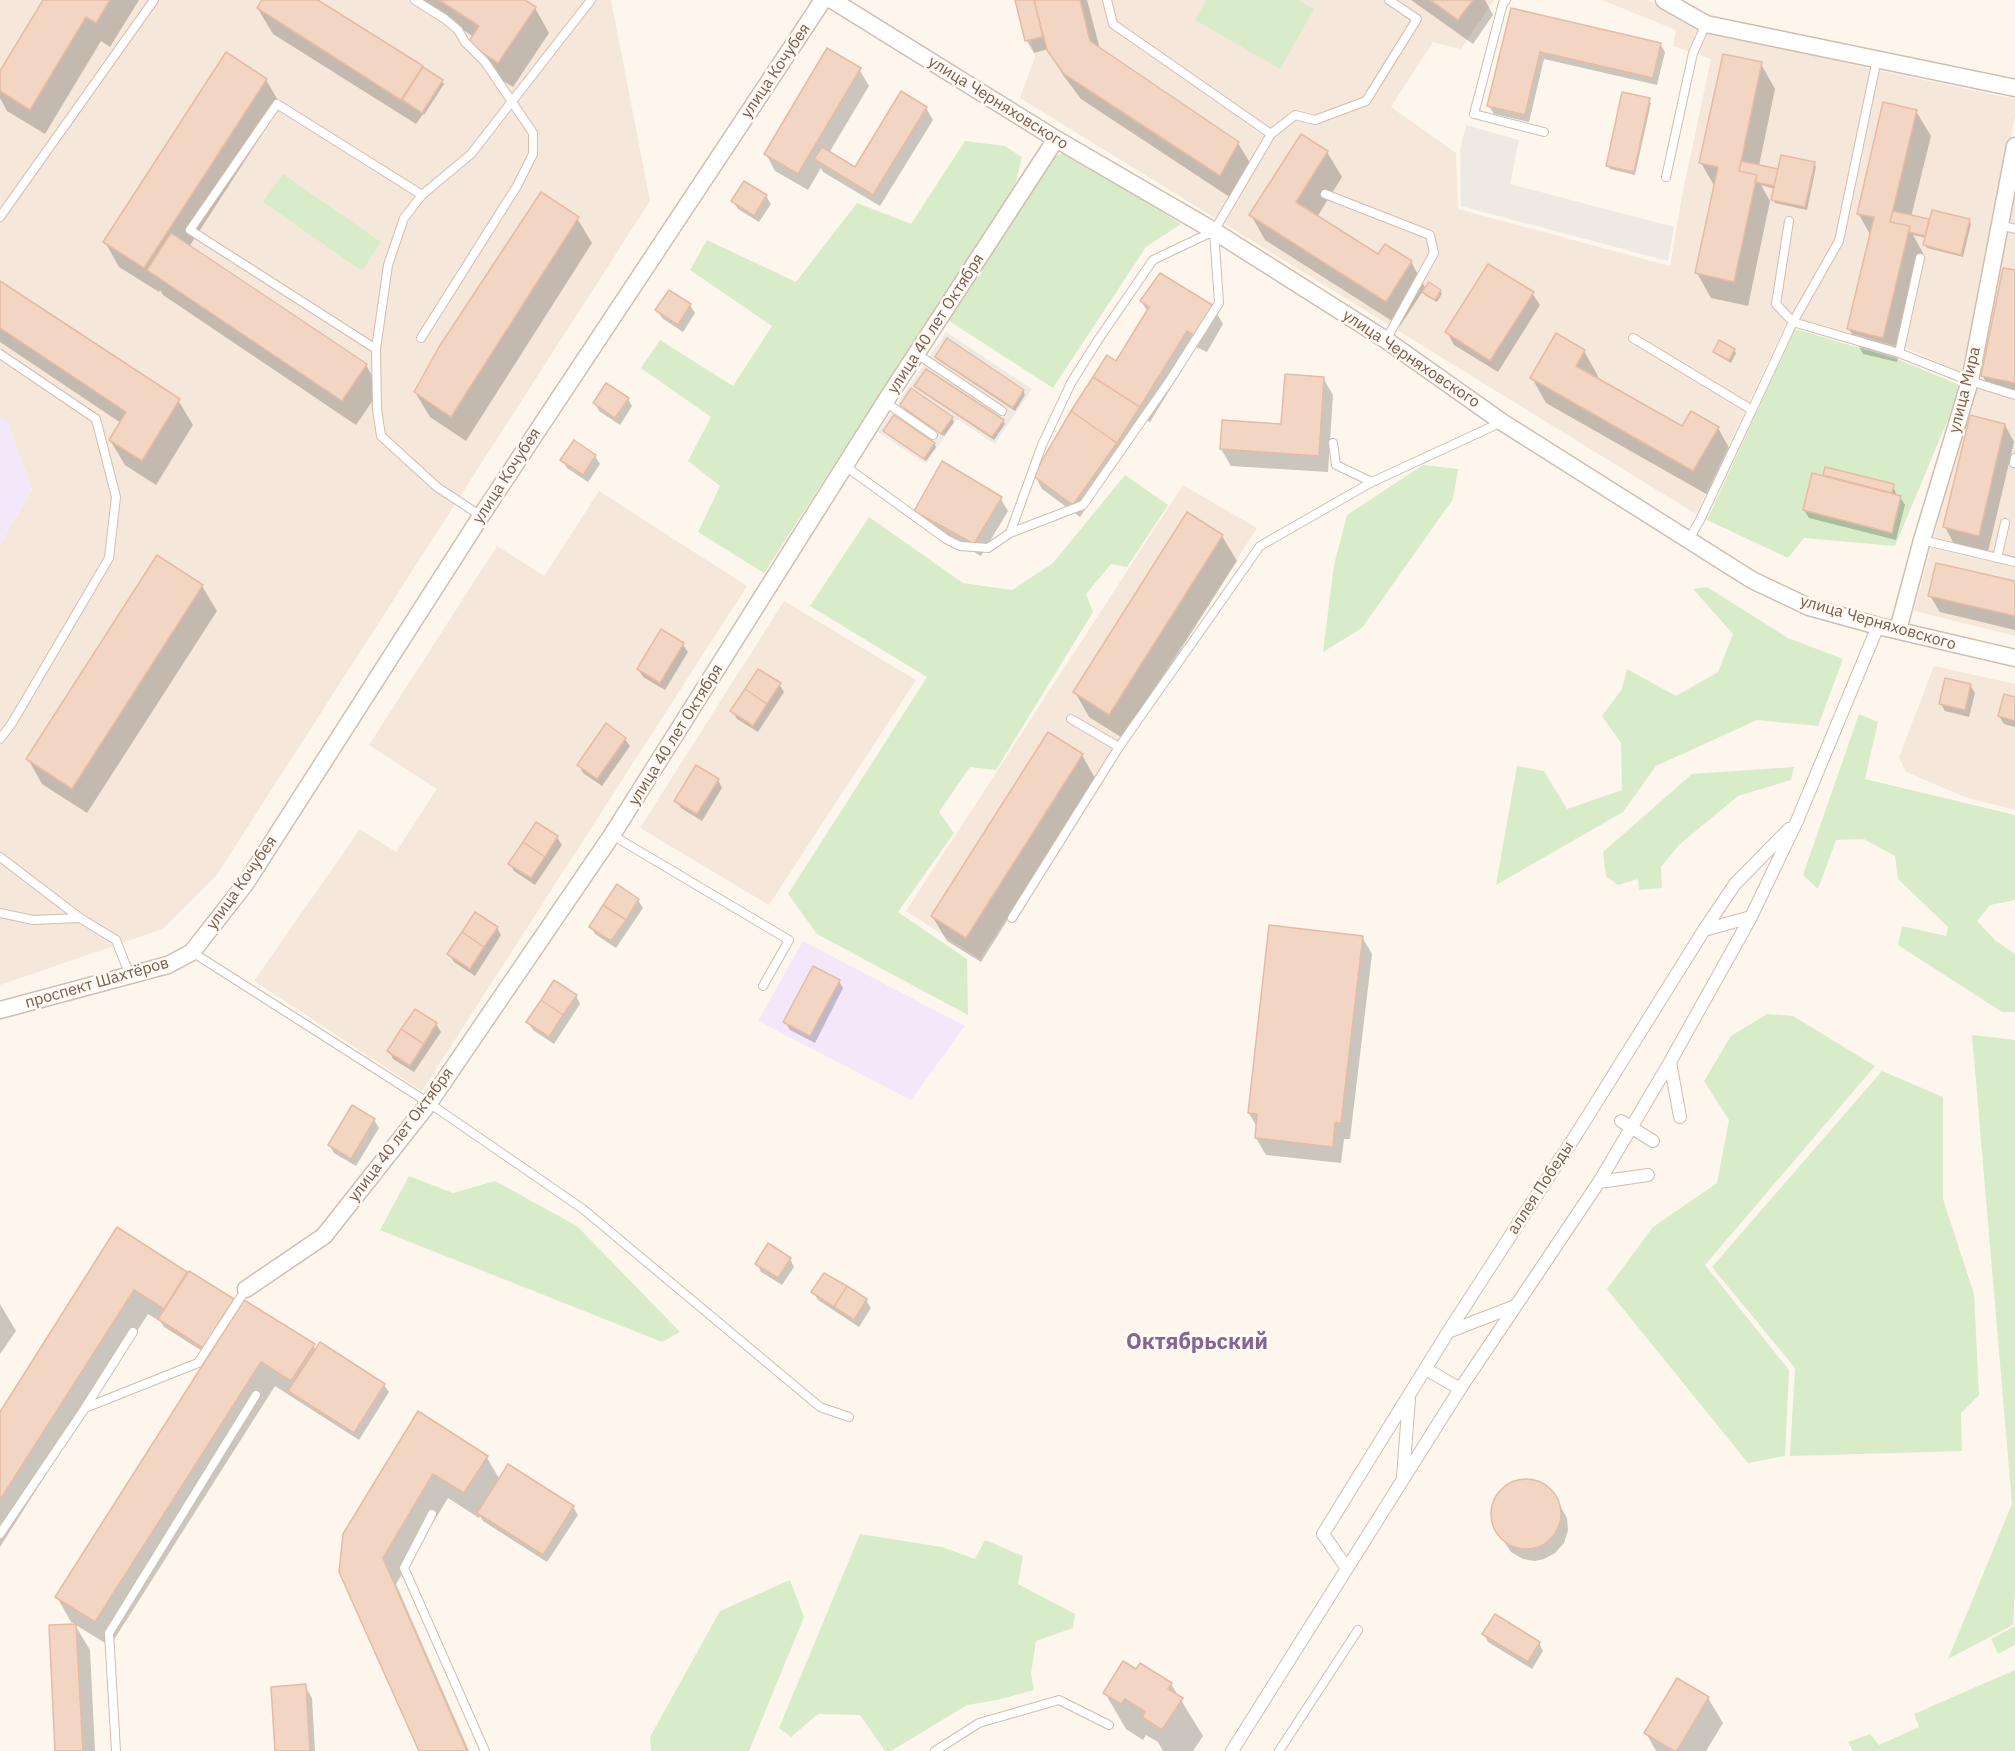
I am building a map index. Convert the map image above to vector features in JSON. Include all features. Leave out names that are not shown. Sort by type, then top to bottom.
[{"type":"street","name":"улица Кочубея","points":[[192,952],[246,883],[481,516],[823,0]]},
{"type":"street","name":"улица Черняховского","points":[[832,0],[1056,139],[1214,231],[1386,340],[1502,422],[1752,580],[1809,607],[1878,626],[2015,658]]},
{"type":"street","points":[[1664,0],[1706,24],[2015,88]]},
{"type":"street","name":"улица 40 лет Октября","points":[[246,1289],[324,1236],[429,1103],[612,835],[885,402],[1056,139]]},
{"type":"street","name":"улица Мира","points":[[1898,630],[1922,540],[1971,381],[2008,227],[2015,146]]},
{"type":"street","points":[[1232,1751],[1460,1389],[1599,1182],[1626,1124],[1670,1062],[1751,917],[1797,821],[1878,626]]},
{"type":"street","name":"аллея Победы","points":[[1346,1567],[1323,1534],[1448,1332],[1581,1127],[1704,930],[1735,884],[1797,821]]},
{"type":"street","points":[[1704,930],[1751,917]]},
{"type":"street","name":"проспект Шахтёров","points":[[0,1010],[168,966],[192,952]]},
{"type":"street","points":[[1670,1062],[1680,1117]]},
{"type":"street","points":[[1626,1124],[1653,1141]]},
{"type":"street","points":[[1599,1182],[1648,1175]]},
{"type":"street","points":[[1448,1332],[1515,1306]]},
{"type":"street","points":[[1426,1370],[1460,1389]]},
{"type":"street","points":[[1403,1479],[1409,1394]]},
{"type":"lane","points":[[0,217],[154,0]]},
{"type":"lane","points":[[415,0],[458,30],[465,42],[485,62],[533,133],[532,154],[517,186],[422,338]]},
{"type":"lane","points":[[481,516],[437,487],[381,436],[377,409],[376,349],[388,265],[404,218],[422,195],[471,154],[591,0]]},
{"type":"lane","points":[[1107,0],[1113,24],[1271,134]]},
{"type":"lane","points":[[1010,532],[1042,445],[1071,383],[1098,339],[1153,260],[1214,231],[1271,134],[1295,115],[1315,120],[1366,101],[1417,19],[1389,0]]},
{"type":"lane","points":[[1506,0],[1503,3],[1474,114],[1544,132]]},
{"type":"lane","points":[[1666,177],[1693,53],[1706,24]]},
{"type":"lane","points":[[1688,541],[1793,322],[1839,242],[1876,59]]},
{"type":"lane","points":[[376,349],[190,230],[277,104],[422,195]]},
{"type":"lane","points":[[1325,194],[1430,236],[1434,253],[1386,340]]},
{"type":"lane","points":[[1789,221],[1776,304],[1793,322],[1899,353],[1971,381],[2015,395]]},
{"type":"lane","points":[[845,466],[946,539],[960,546],[988,548],[1010,532],[1083,505],[1170,380],[1219,303],[1214,231]]},
{"type":"lane","points":[[1899,353],[1920,258]]},
{"type":"lane","points":[[1633,338],[1752,410]]},
{"type":"lane","points":[[0,354],[96,419],[116,496],[109,558],[12,723],[0,739]]},
{"type":"lane","points":[[917,354],[1002,411]]},
{"type":"lane","points":[[885,402],[933,435]]},
{"type":"lane","points":[[1012,918],[1119,747],[1260,546],[1372,482],[1502,422]]},
{"type":"lane","points":[[1333,443],[1336,465],[1372,482]]},
{"type":"lane","points":[[1997,558],[2005,522]]},
{"type":"lane","points":[[1922,540],[2015,562]]},
{"type":"lane","points":[[1071,719],[1119,747]]},
{"type":"lane","points":[[612,835],[789,940],[763,986]]},
{"type":"lane","points":[[0,857],[80,918],[116,940],[130,976]]},
{"type":"lane","points":[[0,913],[33,920],[80,918]]},
{"type":"lane","points":[[192,952],[429,1103],[583,1209],[820,1407],[849,1417]]},
{"type":"lane","points":[[85,1408],[198,1363],[246,1289]]},
{"type":"lane","points":[[0,1534],[133,1332]]},
{"type":"lane","points":[[116,1751],[109,1633],[256,1395]]},
{"type":"lane","points":[[432,1514],[404,1568],[485,1751]]},
{"type":"lane","points":[[1279,1751],[1358,1630]]},
{"type":"lane","points":[[935,1751],[979,1723],[1059,1700],[1109,1725]]},
{"type":"shaded area","points":[[0,0],[611,0],[650,201],[216,876],[163,929],[0,985],[0,544],[32,490],[8,422],[0,417]]},
{"type":"shaded area","points":[[1021,0],[1494,0],[1461,49],[1433,42],[1391,107],[1456,153],[1458,209],[1670,266],[1682,196],[1711,59],[1673,46],[1676,30],[1602,0],[1648,0],[1700,29],[1867,68],[2015,99],[2015,116],[1965,374],[1905,348],[1790,316],[1696,514],[1020,98],[1035,57]]},
{"type":"shaded area","points":[[1466,125],[1519,140],[1510,184],[1674,227],[1668,261],[1461,206],[1460,150]]},
{"type":"shaded area","points":[[2015,180],[2015,636],[1914,611],[1974,388]]},
{"type":"shaded area","points":[[946,332],[1032,389],[995,444],[957,419],[926,464],[878,432]]},
{"type":"shaded area","points":[[0,417],[8,422],[32,490],[0,544]]},
{"type":"shaded area","points":[[1183,485],[1257,528],[980,959],[906,911]]},
{"type":"shaded area","points":[[599,491],[747,586],[422,1091],[254,981],[360,829],[396,852],[437,789],[369,745],[497,546],[544,576]]},
{"type":"shaded area","points":[[784,601],[916,680],[769,905],[640,828]]},
{"type":"shaded area","points":[[1934,666],[2015,684],[2015,810],[1965,797],[1906,772],[1899,757]]},
{"type":"shaded area","points":[[803,941],[965,1026],[911,1100],[758,1021]]},
{"type":"green space","points":[[1206,0],[1298,0],[1314,9],[1280,69],[1195,20]]},
{"type":"green space","points":[[965,141],[1005,146],[1022,157],[1015,185],[764,573],[698,532],[720,486],[688,461],[711,417],[641,368],[660,340],[733,386],[772,326],[690,270],[707,240],[796,282],[857,203],[911,224]]},
{"type":"green space","points":[[1066,152],[1181,224],[1146,247],[1053,388],[946,319],[1048,159]]},
{"type":"green space","points":[[283,174],[381,242],[362,271],[263,202]]},
{"type":"green space","points":[[1795,329],[1897,359],[1962,386],[1895,546],[1804,538],[1788,558],[1707,520]]},
{"type":"green space","points":[[1423,465],[1458,469],[1453,499],[1362,628],[1323,652],[1334,565],[1347,515]]},
{"type":"green space","points":[[1125,475],[1168,505],[1127,567],[1111,564],[1086,594],[1093,612],[996,770],[970,767],[939,812],[954,833],[898,912],[967,959],[968,1015],[817,934],[788,894],[927,677],[810,606],[869,517],[963,583],[1012,590],[1053,563]]},
{"type":"green space","points":[[1707,587],[1788,638],[1843,659],[1818,726],[1757,720],[1656,766],[1623,812],[1496,885],[1517,766],[1544,771],[1567,809],[1622,790],[1621,743],[1602,716],[1622,689],[1627,669],[1676,696],[1718,672],[1733,634],[1693,589]]},
{"type":"green space","points":[[1859,714],[1878,722],[1865,779],[2015,815],[2015,900],[1990,905],[1977,921],[1995,940],[2015,954],[2015,1012],[2002,1012],[1898,945],[1902,926],[1946,936],[1948,927],[1898,879],[1895,856],[1864,839],[1836,840],[1818,889],[1803,875]]},
{"type":"green space","points":[[1794,767],[1791,780],[1738,796],[1680,844],[1661,867],[1662,888],[1639,890],[1638,879],[1618,885],[1606,876],[1603,852],[1692,774]]},
{"type":"green space","points":[[1767,1014],[1793,1016],[1875,1066],[1705,1265],[1789,1370],[1785,1456],[1748,1463],[1607,1289],[1653,1227],[1717,1183],[1729,1120],[1704,1081],[1731,1036]]},
{"type":"green space","points":[[1972,1035],[2015,1040],[2015,1589],[2013,1625],[1948,1659],[2012,1504]]},
{"type":"green space","points":[[1882,1071],[1943,1097],[1943,1199],[1974,1294],[1979,1395],[1961,1413],[1962,1451],[1790,1456],[1795,1368],[1712,1267]]},
{"type":"green space","points":[[409,1176],[453,1193],[495,1181],[577,1226],[680,1332],[662,1342],[380,1230]]},
{"type":"green space","points":[[860,1534],[942,1547],[975,1559],[985,1540],[1023,1556],[1018,1584],[1075,1614],[1073,1628],[1036,1641],[1031,1674],[1034,1690],[967,1705],[891,1751],[885,1751],[860,1715],[818,1714],[791,1737],[779,1728]]},
{"type":"green space","points":[[790,1580],[804,1617],[749,1751],[651,1751],[650,1737],[720,1611]]},
{"type":"green space","points":[[2015,1626],[2015,1645],[1998,1654],[1991,1639]]},
{"type":"green space","points":[[2015,1670],[2015,1751],[1853,1751],[1848,1742],[1870,1734],[1879,1745],[1919,1727],[1914,1714]]},
{"type":"building","points":[[43,0],[110,0],[96,23],[86,17],[30,110],[0,91],[0,71]]},
{"type":"building","points":[[262,0],[318,0],[423,66],[401,100],[257,8]]},
{"type":"building","points":[[439,0],[525,0],[536,7],[498,63],[468,43],[479,26]]},
{"type":"building","points":[[1015,0],[1034,0],[1043,37],[1025,41]]},
{"type":"building","points":[[1034,0],[1080,0],[1090,41],[1239,142],[1220,176],[1064,74],[1047,50]]},
{"type":"building","points":[[1430,0],[1473,0],[1458,20]]},
{"type":"building","points":[[1511,8],[1661,43],[1653,78],[1540,52],[1525,115],[1487,106]]},
{"type":"building","points":[[827,48],[861,68],[798,174],[764,154]]},
{"type":"building","points":[[226,52],[267,79],[144,268],[103,242]]},
{"type":"building","points":[[1723,54],[1762,62],[1739,171],[1757,175],[1734,282],[1695,273],[1718,167],[1699,163]]},
{"type":"building","points":[[423,67],[443,80],[422,113],[402,100]]},
{"type":"building","points":[[901,91],[927,107],[873,195],[814,159],[822,147],[855,167]]},
{"type":"building","points":[[1622,92],[1650,98],[1634,172],[1606,166]]},
{"type":"building","points":[[1883,102],[1917,110],[1890,222],[1910,226],[1883,338],[1847,329],[1874,217],[1857,214]]},
{"type":"building","points":[[1301,134],[1328,151],[1296,202],[1378,254],[1385,244],[1412,261],[1386,302],[1249,215]]},
{"type":"building","points":[[1781,155],[1815,162],[1805,207],[1771,200]]},
{"type":"building","points":[[1741,161],[1778,169],[1774,186],[1755,182],[1757,175],[1739,171]]},
{"type":"building","points":[[744,181],[767,195],[754,216],[731,201]]},
{"type":"building","points":[[541,192],[579,217],[451,417],[414,392],[439,347]]},
{"type":"building","points":[[1932,210],[1970,219],[1961,255],[1923,245]]},
{"type":"building","points":[[1893,211],[1929,219],[1925,236],[1909,232],[1910,226],[1890,222]]},
{"type":"building","points":[[171,233],[367,364],[342,401],[147,270]]},
{"type":"building","points":[[1488,264],[1534,292],[1490,361],[1445,332]]},
{"type":"building","points":[[2003,268],[2015,270],[2015,383],[1981,376]]},
{"type":"building","points":[[1160,273],[1214,306],[1197,337],[1187,331],[1140,407],[1093,377],[1107,355],[1116,361],[1149,307],[1140,301]]},
{"type":"building","points":[[0,281],[180,399],[142,461],[109,440],[126,412],[0,328]]},
{"type":"building","points":[[1429,282],[1441,290],[1435,300],[1422,292]]},
{"type":"building","points":[[669,290],[691,304],[678,325],[655,310]]},
{"type":"building","points":[[1556,333],[1585,350],[1576,366],[1682,426],[1691,411],[1719,427],[1693,471],[1530,378]]},
{"type":"building","points":[[947,338],[1024,390],[1013,408],[935,357]]},
{"type":"building","points":[[1719,340],[1735,349],[1729,360],[1713,352]]},
{"type":"building","points":[[926,369],[1004,420],[992,437],[914,386]]},
{"type":"building","points":[[1285,374],[1324,377],[1319,456],[1220,449],[1222,420],[1281,424]]},
{"type":"building","points":[[1093,377],[1140,407],[1117,443],[1071,411]]},
{"type":"building","points":[[606,383],[629,398],[615,418],[593,403]]},
{"type":"building","points":[[911,388],[953,417],[941,434],[900,405]]},
{"type":"building","points":[[1071,411],[1117,443],[1073,505],[1033,476]]},
{"type":"building","points":[[894,415],[935,443],[924,459],[883,431]]},
{"type":"building","points":[[1970,415],[2005,424],[1979,536],[1943,527]]},
{"type":"building","points":[[574,440],[596,455],[583,475],[560,460]]},
{"type":"building","points":[[942,461],[1002,497],[974,544],[914,511]]},
{"type":"building","points":[[1825,467],[1894,484],[1892,493],[1823,475]]},
{"type":"building","points":[[1812,473],[1901,496],[1892,533],[1803,510]]},
{"type":"building","points":[[1187,512],[1223,535],[1109,715],[1073,692]]},
{"type":"building","points":[[157,555],[203,585],[72,789],[26,759]]},
{"type":"building","points":[[1936,563],[2015,581],[2015,616],[1928,596]]},
{"type":"building","points":[[661,629],[684,643],[660,683],[637,669]]},
{"type":"building","points":[[758,669],[781,683],[767,704],[745,689]]},
{"type":"building","points":[[1945,678],[1971,684],[1965,710],[1939,704]]},
{"type":"building","points":[[745,689],[767,704],[753,726],[730,711]]},
{"type":"building","points":[[2004,694],[2015,697],[2015,721],[1998,716]]},
{"type":"building","points":[[606,723],[626,738],[597,779],[577,765]]},
{"type":"building","points":[[1048,732],[1083,754],[966,938],[931,916]]},
{"type":"building","points":[[696,765],[719,779],[697,814],[674,801]]},
{"type":"building","points":[[536,822],[558,836],[545,857],[523,842]]},
{"type":"building","points":[[523,842],[545,857],[531,878],[508,864]]},
{"type":"building","points":[[617,884],[639,899],[626,920],[603,905]]},
{"type":"building","points":[[603,905],[626,920],[611,941],[589,927]]},
{"type":"building","points":[[475,912],[498,927],[484,947],[462,932]]},
{"type":"building","points":[[1269,925],[1363,936],[1341,1123],[1335,1123],[1333,1147],[1255,1138],[1257,1114],[1248,1113]]},
{"type":"building","points":[[462,932],[484,947],[470,969],[447,954]]},
{"type":"building","points":[[813,966],[840,980],[810,1036],[783,1022]]},
{"type":"building","points":[[554,980],[577,995],[563,1015],[541,1000]]},
{"type":"building","points":[[541,1000],[563,1015],[549,1037],[526,1022]]},
{"type":"building","points":[[415,1009],[437,1023],[424,1044],[401,1029]]},
{"type":"building","points":[[401,1029],[424,1044],[410,1066],[387,1051]]},
{"type":"building","points":[[352,1105],[375,1119],[351,1159],[328,1145]]},
{"type":"building","points":[[117,1227],[187,1272],[164,1309],[134,1290],[0,1500],[0,1412]]},
{"type":"building","points":[[768,1243],[791,1258],[778,1278],[755,1264]]},
{"type":"building","points":[[189,1271],[234,1299],[203,1348],[158,1319]]},
{"type":"building","points":[[824,1273],[847,1286],[834,1307],[811,1292]]},
{"type":"building","points":[[847,1286],[867,1299],[854,1320],[834,1307]]},
{"type":"building","points":[[244,1300],[315,1344],[291,1381],[261,1362],[95,1622],[55,1597]]},
{"type":"building","points":[[320,1342],[385,1384],[354,1433],[288,1391]]},
{"type":"building","points":[[418,1411],[488,1456],[464,1493],[433,1474],[383,1558],[467,1751],[419,1751],[339,1572],[343,1534]]},
{"type":"building","points":[[508,1464],[574,1506],[543,1555],[477,1513]]},
{"type":"building","points":[[1526,1479],[1539,1482],[1551,1489],[1558,1501],[1561,1514],[1558,1527],[1551,1539],[1539,1546],[1526,1549],[1513,1546],[1501,1539],[1494,1527],[1491,1514],[1494,1501],[1501,1489],[1513,1482]]},
{"type":"building","points":[[1495,1614],[1540,1642],[1528,1662],[1482,1634]]},
{"type":"building","points":[[76,1624],[83,1751],[55,1751],[49,1625]]},
{"type":"building","points":[[1123,1661],[1136,1669],[1140,1663],[1172,1683],[1168,1689],[1183,1698],[1162,1730],[1142,1717],[1145,1712],[1125,1699],[1121,1704],[1103,1693]]},
{"type":"building","points":[[1677,1678],[1709,1697],[1677,1751],[1674,1751],[1644,1733]]},
{"type":"building","points":[[306,1684],[310,1751],[275,1751],[271,1687]]},
{"type":"district","name":"Октябрьский","points":[[1197,1343]]}]
